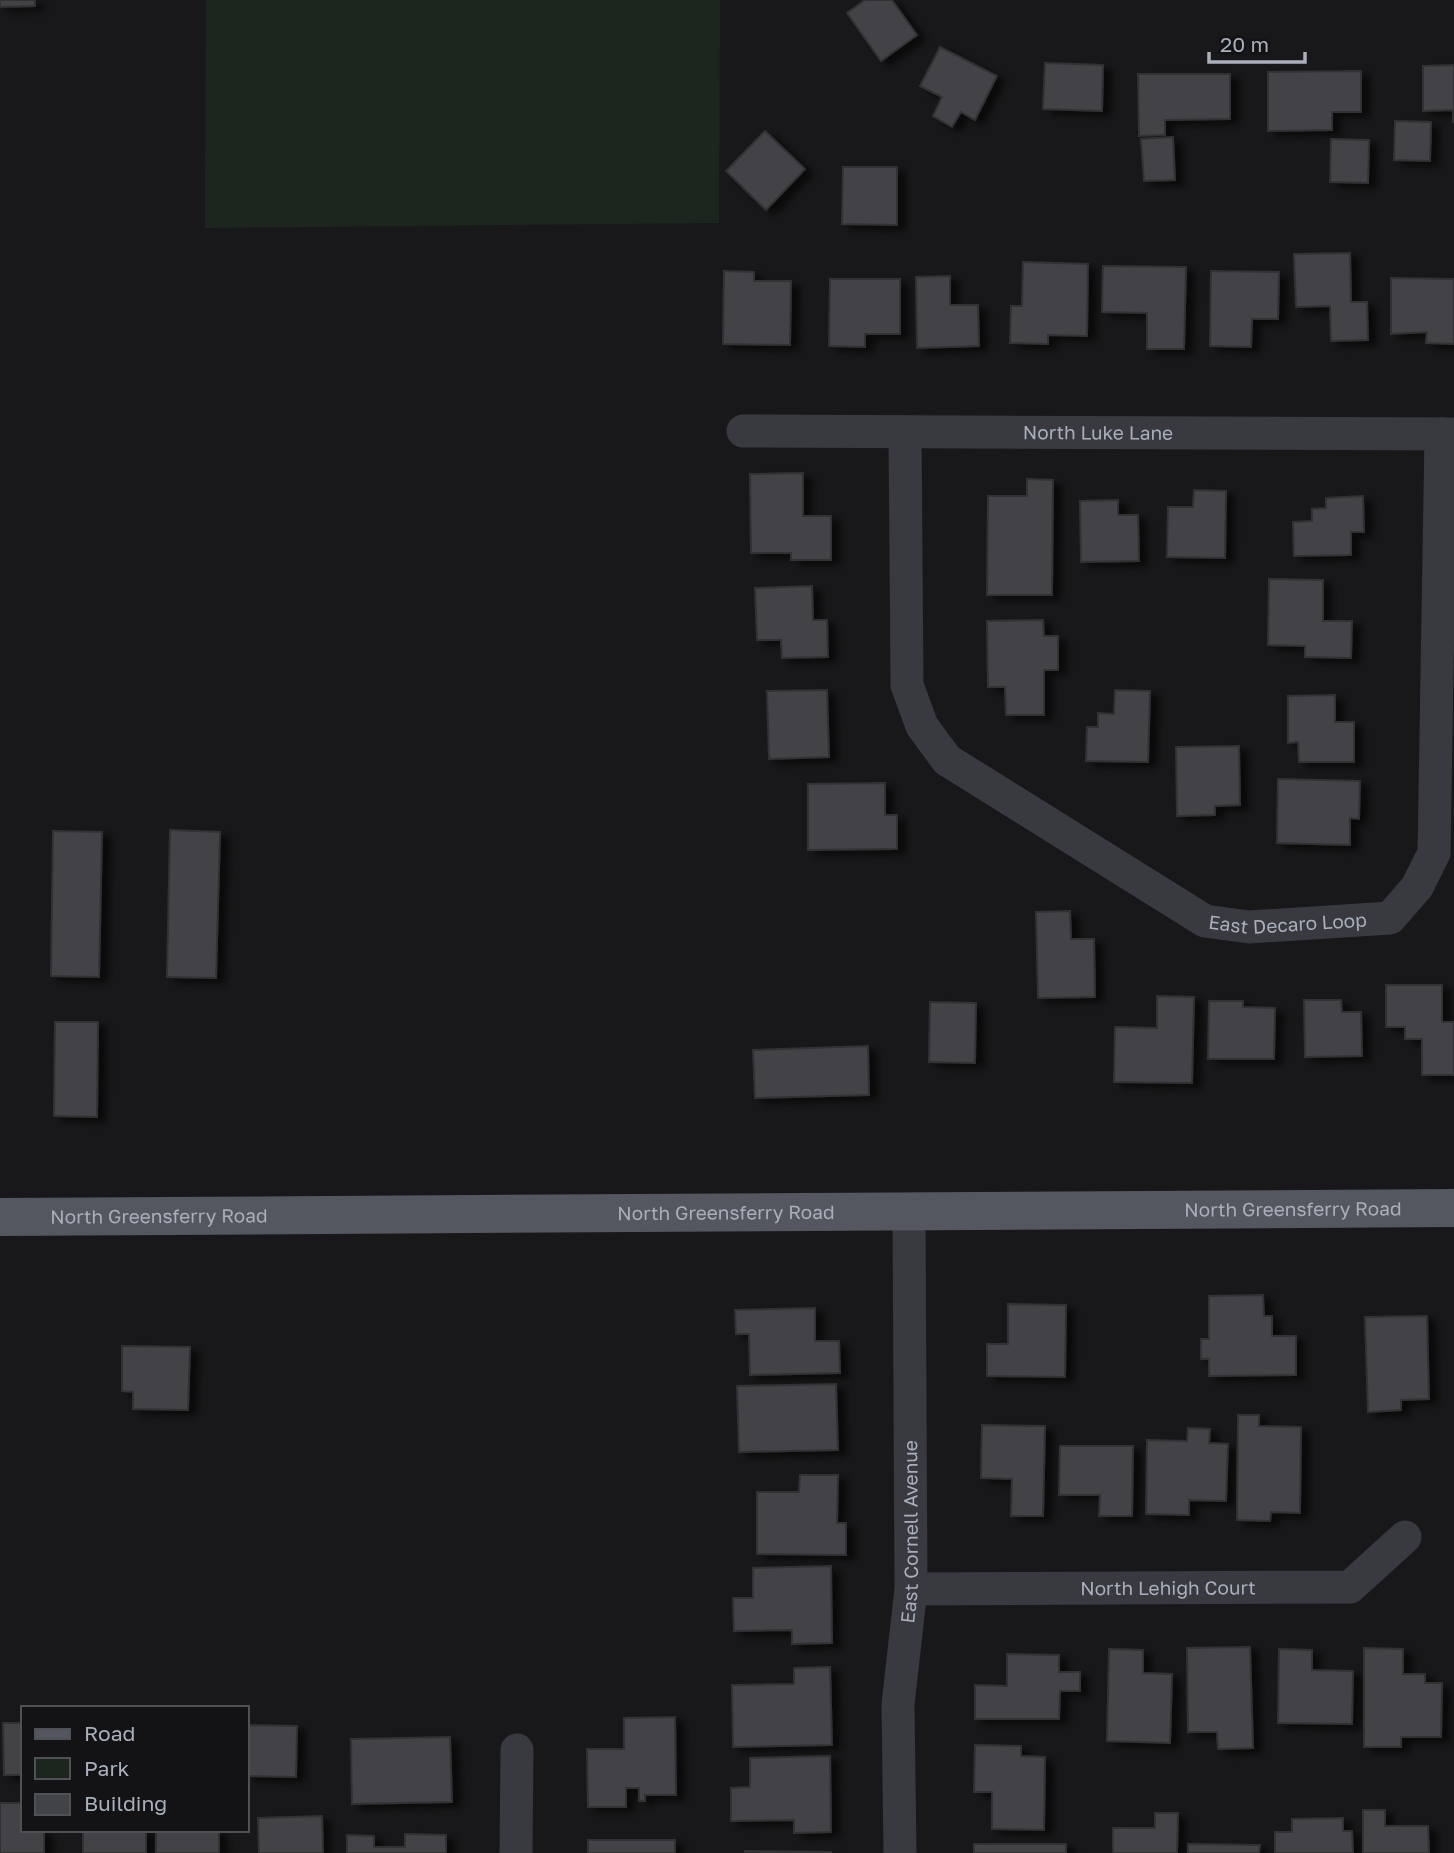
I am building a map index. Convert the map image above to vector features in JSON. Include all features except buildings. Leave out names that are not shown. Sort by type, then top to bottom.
[{"type":"main road","name":"North Greensferry Road","points":[[0,1217],[1454,1208]]},
{"type":"street","name":"North Luke Lane","points":[[743,431],[1447,434]]},
{"type":"street","name":"East Decaro Loop","points":[[905,432],[907,685],[922,726],[947,760],[1164,897],[1205,921],[1249,927],[1390,918],[1418,887],[1434,853],[1447,434]]},
{"type":"street","name":"East Cornell Avenue","points":[[900,1853],[898,1704],[911,1589],[909,1210]]},
{"type":"street","name":"North Lehigh Court","points":[[911,1589],[1350,1587],[1405,1537]]},
{"type":"street","points":[[516,1853],[517,1750]]},
{"type":"green space","points":[[206,0],[720,0],[719,223],[205,228]]}]
